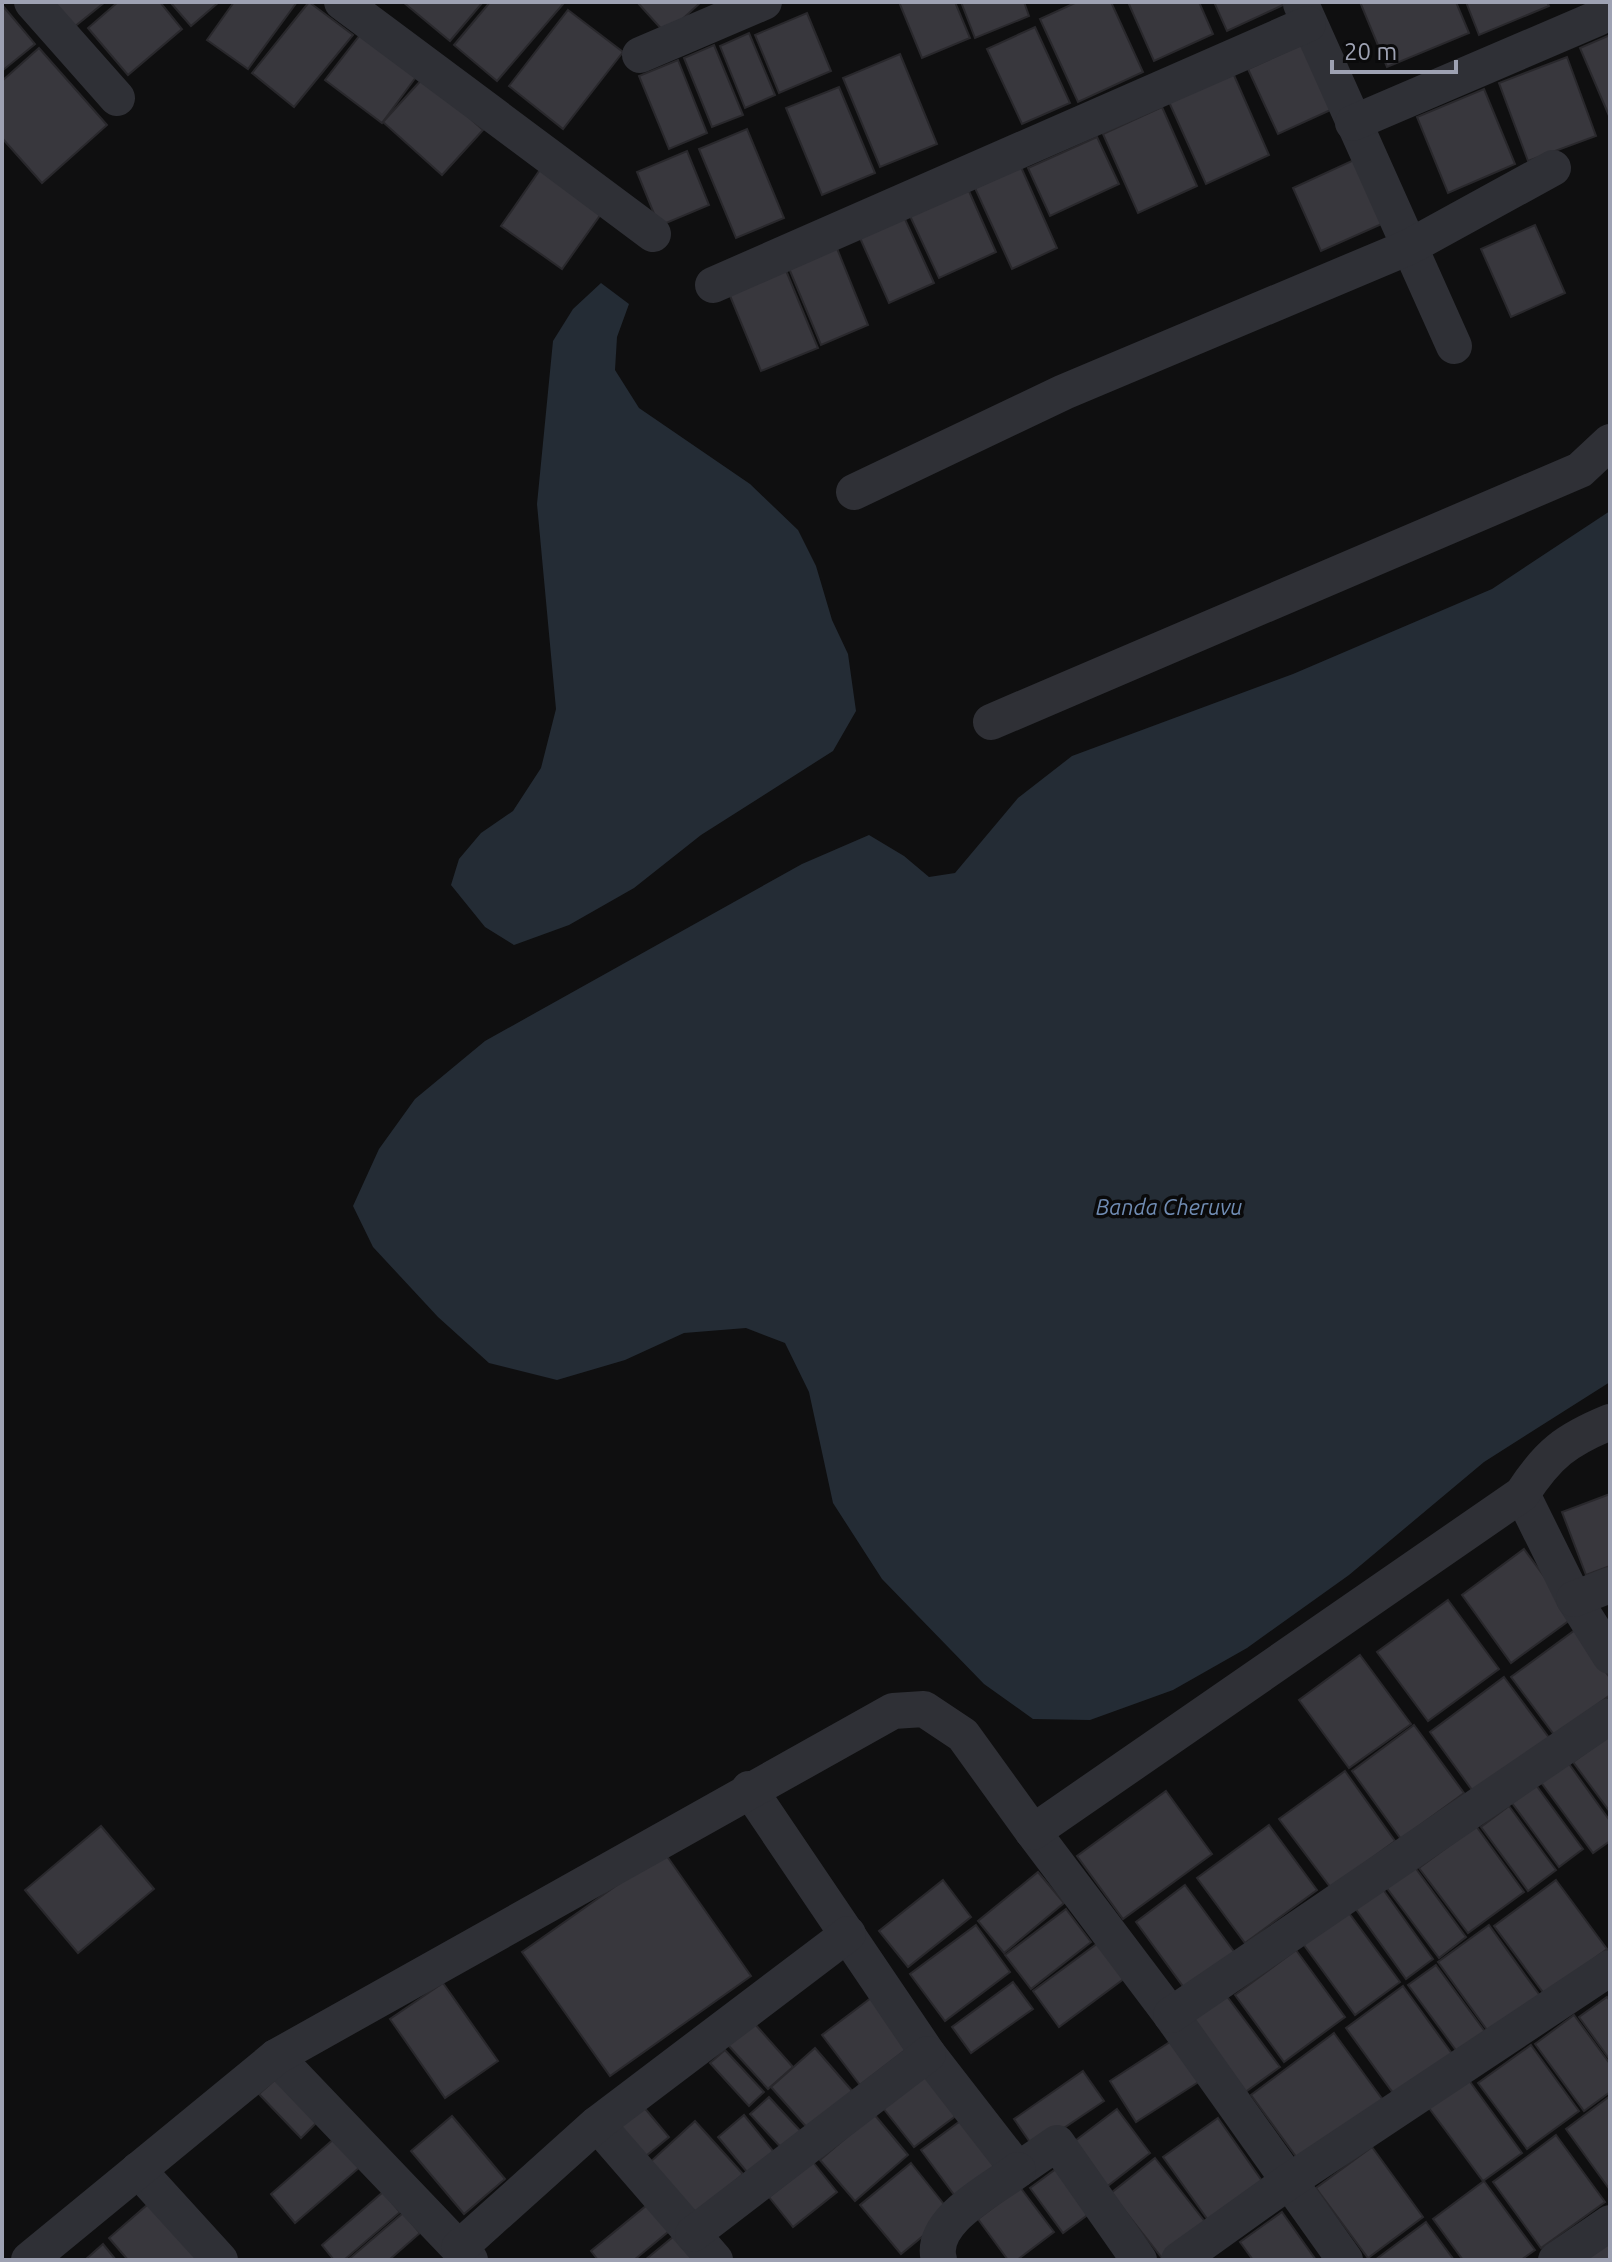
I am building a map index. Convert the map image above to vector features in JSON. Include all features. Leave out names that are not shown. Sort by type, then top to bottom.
[{"type":"street","points":[[32,2],[117,98]]},
{"type":"street","points":[[342,2],[653,234]]},
{"type":"street","points":[[640,55],[764,2]]},
{"type":"street","points":[[713,285],[1304,13],[1454,346]]},
{"type":"street","points":[[1353,123],[1598,18]]},
{"type":"street","points":[[854,492],[1064,392],[1409,247],[1553,168]]},
{"type":"street","points":[[991,722],[1580,470],[1610,442]]},
{"type":"street","points":[[1033,1832],[1522,1494],[1543,1461],[1580,1434],[1610,1422]]},
{"type":"street","points":[[1522,1494],[1574,1599],[1610,1656]]},
{"type":"street","points":[[1574,1599],[1610,1585]]},
{"type":"street","points":[[29,2260],[276,2057],[749,1789],[893,1711],[924,1709],[963,1735],[1171,2015],[1345,2260]]},
{"type":"street","points":[[1171,2015],[1610,1716]]},
{"type":"street","points":[[749,1789],[928,2054],[1018,2170]]},
{"type":"street","points":[[276,2057],[465,2254],[597,2124],[848,1934]]},
{"type":"street","points":[[1179,2260],[1288,2182],[1610,1968]]},
{"type":"street","points":[[597,2124],[704,2247],[928,2054]]},
{"type":"street","points":[[939,2260],[938,2240],[949,2223],[1057,2143],[1139,2260]]},
{"type":"street","points":[[138,2170],[220,2260]]},
{"type":"street","points":[[1556,2260],[1610,2223]]},
{"type":"water","points":[[601,283],[629,304],[617,337],[615,370],[639,408],[750,484],[798,530],[816,566],[832,620],[848,654],[856,711],[833,751],[701,835],[634,888],[569,925],[514,945],[485,927],[451,885],[459,859],[481,833],[513,811],[541,768],[556,709],[537,504],[553,341],[573,309]]},
{"type":"water","name":"Banda Cheruvu","points":[[1610,511],[1610,1382],[1484,1462],[1349,1575],[1247,1648],[1173,1690],[1090,1720],[1033,1719],[984,1684],[882,1579],[833,1503],[809,1392],[785,1343],[746,1328],[684,1333],[625,1360],[557,1380],[489,1363],[438,1317],[373,1247],[353,1206],[379,1149],[415,1099],[485,1041],[802,864],[869,835],[904,856],[929,877],[955,873],[1018,798],[1072,756],[1293,674],[1492,589]]},
{"type":"building","points":[[53,2],[105,2],[74,27]]},
{"type":"building","points":[[118,2],[160,2],[182,29],[128,75],[88,28]]},
{"type":"building","points":[[170,2],[219,2],[191,26]]},
{"type":"building","points":[[234,2],[297,2],[248,69],[207,40]]},
{"type":"building","points":[[309,2],[353,35],[294,107],[252,73]]},
{"type":"building","points":[[403,2],[483,2],[450,41]]},
{"type":"building","points":[[490,2],[564,3],[497,81],[454,45]]},
{"type":"building","points":[[637,2],[701,2],[666,34]]},
{"type":"building","points":[[899,2],[955,2],[970,38],[922,58]]},
{"type":"building","points":[[961,2],[1024,2],[1029,16],[975,38]]},
{"type":"building","points":[[1077,2],[1111,2],[1143,72],[1078,102],[1040,19]]},
{"type":"building","points":[[1128,2],[1199,2],[1213,34],[1154,61]]},
{"type":"building","points":[[1214,2],[1281,2],[1283,5],[1227,31]]},
{"type":"building","points":[[1360,2],[1456,2],[1469,33],[1387,67]]},
{"type":"building","points":[[1466,2],[1547,2],[1549,6],[1479,35]]},
{"type":"building","points":[[2,7],[35,44],[2,71]]},
{"type":"building","points":[[568,10],[623,52],[563,129],[509,86]]},
{"type":"building","points":[[807,13],[831,71],[779,93],[755,35]]},
{"type":"building","points":[[1035,27],[1070,103],[1022,124],[987,49]]},
{"type":"building","points":[[749,33],[775,95],[745,108],[720,46]]},
{"type":"building","points":[[360,35],[416,77],[382,123],[325,80]]},
{"type":"building","points":[[1610,35],[1610,118],[1580,48]]},
{"type":"building","points":[[1305,43],[1335,108],[1278,134],[1248,69]]},
{"type":"building","points":[[714,45],[743,115],[712,127],[684,58]]},
{"type":"building","points":[[39,48],[107,125],[42,183],[2,138],[2,81]]},
{"type":"building","points":[[900,54],[937,144],[880,167],[843,78]]},
{"type":"building","points":[[1567,57],[1596,136],[1528,161],[1499,83]]},
{"type":"building","points":[[678,60],[707,133],[669,149],[639,76]]},
{"type":"building","points":[[1233,73],[1269,155],[1206,184],[1169,102]]},
{"type":"building","points":[[424,77],[483,130],[442,175],[383,122]]},
{"type":"building","points":[[839,87],[875,173],[822,195],[786,108]]},
{"type":"building","points":[[1484,89],[1515,164],[1448,193],[1417,117]]},
{"type":"building","points":[[1162,107],[1197,186],[1138,213],[1103,134]]},
{"type":"building","points":[[747,129],[784,218],[736,238],[699,149]]},
{"type":"building","points":[[1097,137],[1119,184],[1050,216],[1028,168]]},
{"type":"building","points":[[687,151],[709,205],[659,226],[637,172]]},
{"type":"building","points":[[1356,159],[1384,223],[1321,251],[1293,188]]},
{"type":"building","points":[[544,164],[606,207],[562,269],[501,226]]},
{"type":"building","points":[[1021,167],[1057,248],[1012,269],[975,188]]},
{"type":"building","points":[[968,189],[996,252],[939,278],[910,216]]},
{"type":"building","points":[[904,217],[934,283],[889,303],[860,238]]},
{"type":"building","points":[[1535,225],[1565,293],[1511,317],[1481,249]]},
{"type":"building","points":[[836,246],[868,325],[821,345],[788,266]]},
{"type":"building","points":[[785,268],[818,348],[761,371],[728,291]]},
{"type":"building","points":[[1610,1494],[1610,1566],[1586,1575],[1562,1512]]},
{"type":"building","points":[[1524,1549],[1574,1617],[1511,1663],[1462,1595]]},
{"type":"building","points":[[1448,1600],[1499,1669],[1428,1721],[1377,1652]]},
{"type":"building","points":[[1575,1630],[1610,1678],[1610,1695],[1555,1736],[1511,1677]]},
{"type":"building","points":[[1360,1655],[1411,1724],[1349,1768],[1299,1700]]},
{"type":"building","points":[[1504,1677],[1550,1739],[1475,1794],[1430,1732]]},
{"type":"building","points":[[1414,1725],[1464,1793],[1401,1839],[1352,1771]]},
{"type":"building","points":[[1610,1735],[1610,1812],[1573,1762]]},
{"type":"building","points":[[1567,1761],[1610,1821],[1610,1841],[1593,1853],[1540,1781]]},
{"type":"building","points":[[1345,1771],[1395,1841],[1331,1888],[1279,1819]]},
{"type":"building","points":[[1536,1785],[1583,1849],[1559,1867],[1512,1803]]},
{"type":"building","points":[[1166,1791],[1212,1854],[1123,1919],[1077,1856]]},
{"type":"building","points":[[1509,1806],[1556,1870],[1528,1891],[1481,1827]]},
{"type":"building","points":[[1269,1825],[1317,1890],[1245,1943],[1197,1878]]},
{"type":"building","points":[[101,1826],[154,1889],[78,1953],[25,1890]]},
{"type":"building","points":[[1476,1826],[1524,1892],[1468,1933],[1419,1868]]},
{"type":"building","points":[[664,1852],[751,1976],[610,2076],[522,1952]]},
{"type":"building","points":[[1414,1866],[1466,1937],[1439,1958],[1386,1887]]},
{"type":"building","points":[[1038,1872],[1064,1903],[1004,1953],[978,1921]]},
{"type":"building","points":[[943,1880],[971,1917],[908,1967],[879,1931]]},
{"type":"building","points":[[1556,1880],[1607,1949],[1545,1995],[1494,1926]]},
{"type":"building","points":[[1185,1885],[1235,1953],[1185,1989],[1136,1922]]},
{"type":"building","points":[[1382,1888],[1433,1959],[1406,1979],[1355,1908]]},
{"type":"building","points":[[1066,1909],[1091,1942],[1031,1989],[1005,1955]]},
{"type":"building","points":[[1346,1909],[1400,1982],[1355,2015],[1301,1941]]},
{"type":"building","points":[[976,1925],[1010,1972],[945,2021],[910,1974]]},
{"type":"building","points":[[1489,1925],[1541,1997],[1490,2034],[1438,1962]]},
{"type":"building","points":[[1098,1943],[1125,1978],[1059,2027],[1033,1991]]},
{"type":"building","points":[[1296,1950],[1345,2017],[1284,2062],[1235,1995]]},
{"type":"building","points":[[1436,1965],[1486,2033],[1458,2053],[1408,1985]]},
{"type":"building","points":[[1013,1982],[1033,2009],[971,2053],[952,2027]]},
{"type":"building","points":[[443,1983],[498,2061],[445,2098],[390,2019]]},
{"type":"building","points":[[1403,1986],[1453,2055],[1396,2097],[1346,2028]]},
{"type":"building","points":[[875,1995],[912,2045],[860,2085],[822,2035]]},
{"type":"building","points":[[1226,1995],[1280,2067],[1244,2093],[1192,2021]]},
{"type":"building","points":[[1607,1997],[1610,2001],[1610,2060],[1579,2017]]},
{"type":"building","points":[[1574,2015],[1610,2064],[1610,2092],[1584,2111],[1535,2044]]},
{"type":"building","points":[[754,2023],[793,2067],[768,2089],[728,2045]]},
{"type":"building","points":[[1334,2033],[1383,2100],[1300,2162],[1251,2095]]},
{"type":"building","points":[[1173,2040],[1200,2081],[1136,2122],[1110,2081]]},
{"type":"building","points":[[1531,2045],[1579,2111],[1527,2149],[1478,2083]]},
{"type":"building","points":[[815,2048],[854,2093],[810,2131],[771,2087]]},
{"type":"building","points":[[725,2050],[764,2092],[749,2106],[710,2063]]},
{"type":"building","points":[[1083,2071],[1104,2101],[1034,2148],[1014,2119]]},
{"type":"building","points":[[931,2072],[961,2112],[914,2147],[883,2108]]},
{"type":"building","points":[[278,2077],[319,2120],[301,2138],[259,2094]]},
{"type":"building","points":[[1468,2079],[1522,2153],[1483,2181],[1429,2108]]},
{"type":"building","points":[[1610,2096],[1610,2190],[1566,2129]]},
{"type":"building","points":[[769,2097],[806,2137],[787,2154],[750,2114]]},
{"type":"building","points":[[642,2105],[669,2137],[641,2160],[614,2128]]},
{"type":"building","points":[[1117,2109],[1150,2153],[1100,2192],[1067,2147]]},
{"type":"building","points":[[874,2114],[908,2155],[855,2201],[820,2160]]},
{"type":"building","points":[[744,2115],[782,2162],[756,2183],[718,2137]]},
{"type":"building","points":[[452,2116],[505,2179],[464,2214],[411,2151]]},
{"type":"building","points":[[1218,2118],[1267,2188],[1213,2227],[1163,2157]]},
{"type":"building","points":[[963,2119],[997,2164],[955,2196],[921,2150]]},
{"type":"building","points":[[695,2121],[743,2174],[694,2218],[647,2165]]},
{"type":"building","points":[[1556,2135],[1605,2202],[1541,2248],[1493,2182]]},
{"type":"building","points":[[335,2138],[360,2167],[295,2223],[271,2194]]},
{"type":"building","points":[[1372,2147],[1423,2217],[1368,2258],[1316,2188]]},
{"type":"building","points":[[1155,2158],[1206,2223],[1162,2258],[1111,2193]]},
{"type":"building","points":[[813,2162],[837,2192],[793,2227],[769,2197]]},
{"type":"building","points":[[911,2163],[951,2213],[901,2254],[860,2205]]},
{"type":"building","points":[[1064,2163],[1097,2208],[1063,2233],[1030,2188]]},
{"type":"building","points":[[1484,2181],[1535,2250],[1521,2260],[1463,2260],[1433,2219]]},
{"type":"building","points":[[1020,2187],[1054,2232],[1017,2260],[1008,2260],[978,2219]]},
{"type":"building","points":[[383,2192],[400,2212],[344,2260],[334,2260],[322,2245]]},
{"type":"building","points":[[154,2199],[206,2260],[128,2260],[109,2238]]},
{"type":"building","points":[[652,2201],[674,2227],[634,2260],[598,2260],[591,2251]]},
{"type":"building","points":[[1282,2212],[1316,2260],[1253,2260],[1240,2242]]},
{"type":"building","points":[[403,2213],[420,2233],[389,2260],[348,2260]]},
{"type":"building","points":[[1426,2222],[1454,2260],[1375,2260]]},
{"type":"building","points":[[1610,2231],[1610,2260],[1571,2260]]},
{"type":"building","points":[[679,2232],[701,2260],[645,2260]]},
{"type":"building","points":[[103,2244],[116,2260],[85,2260]]}]
